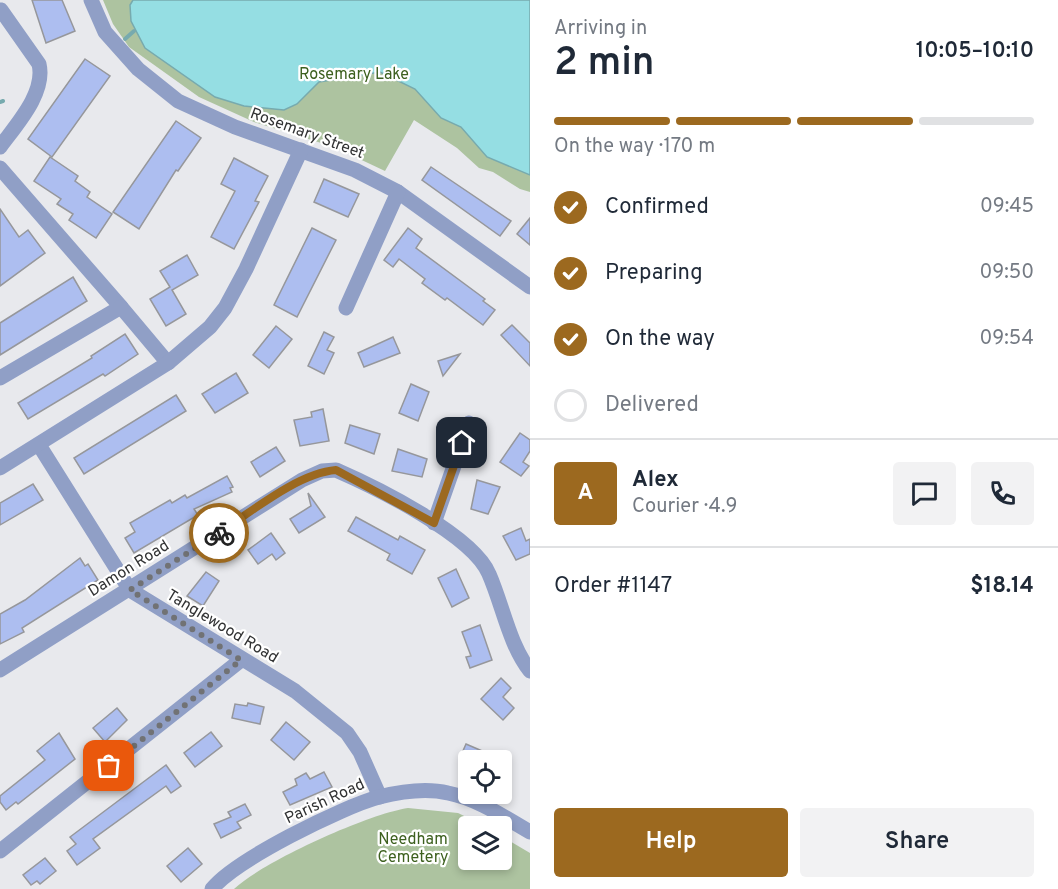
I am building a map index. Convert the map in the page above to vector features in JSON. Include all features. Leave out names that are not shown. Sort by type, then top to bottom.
[{"type":"street","name":"Rosemary Street","points":[[91,0],[105,32],[138,69],[178,101],[235,127],[355,170],[398,192],[530,287]]},
{"type":"street","points":[[0,147],[31,101],[41,72],[39,64],[1,10]]},
{"type":"street","points":[[0,468],[168,363],[210,327],[225,308],[301,150]]},
{"type":"street","points":[[0,168],[168,363]]},
{"type":"street","points":[[346,308],[398,192]]},
{"type":"street","points":[[0,378],[121,307]]},
{"type":"street","points":[[434,523],[469,423]]},
{"type":"street","name":"Tanglewood Road","points":[[39,445],[130,590],[295,692],[347,733],[360,752],[380,797]]},
{"type":"street","name":"Damon Road","points":[[0,670],[302,480],[322,471],[336,470],[356,479],[461,540],[485,565],[517,647],[530,671]]},
{"type":"street","points":[[0,851],[241,660]]},
{"type":"street","name":"Parish Road","points":[[212,889],[224,876],[248,860],[356,806],[380,797],[415,792],[446,792],[476,802],[530,832]]},
{"type":"green space","name":"Rosemary Lake","points":[[103,0],[530,0],[530,192],[520,189],[493,172],[479,168],[457,148],[414,120],[385,171],[334,147],[254,122],[199,97],[129,47],[113,24]]},
{"type":"green space","name":"Needham Cemetery","points":[[408,808],[458,813],[464,816],[458,816],[458,870],[512,870],[512,842],[530,853],[530,889],[234,889],[268,865],[317,840],[390,812]]},
{"type":"water","name":"Rosemary Lake","points":[[133,0],[530,0],[530,175],[487,157],[461,127],[441,118],[415,89],[380,72],[319,82],[297,104],[284,110],[244,106],[215,97],[145,48],[131,21],[130,5]]},
{"type":"building","points":[[32,0],[62,0],[75,31],[46,43]]},
{"type":"building","points":[[85,59],[110,76],[52,157],[28,139]]},
{"type":"building","points":[[176,121],[201,138],[178,171],[176,170],[139,229],[113,212]]},
{"type":"building","points":[[50,157],[78,176],[75,181],[90,192],[87,197],[112,214],[96,238],[69,220],[73,214],[57,204],[61,199],[34,181]]},
{"type":"building","points":[[234,158],[268,176],[255,201],[259,202],[234,249],[211,237],[235,191],[221,184]]},
{"type":"building","points":[[431,167],[511,221],[500,236],[422,180]]},
{"type":"building","points":[[324,179],[359,194],[348,217],[314,202]]},
{"type":"building","points":[[0,209],[19,237],[28,230],[45,253],[0,286]]},
{"type":"building","points":[[530,218],[530,245],[517,234]]},
{"type":"building","points":[[312,228],[336,240],[297,317],[274,305]]},
{"type":"building","points":[[408,228],[422,239],[416,248],[485,299],[483,301],[495,310],[483,325],[447,298],[445,300],[422,283],[425,279],[399,259],[393,267],[384,260]]},
{"type":"building","points":[[187,255],[198,275],[172,290],[186,314],[166,326],[150,299],[170,287],[160,271]]},
{"type":"building","points":[[73,277],[87,301],[0,355],[0,323]]},
{"type":"building","points":[[512,325],[530,343],[530,366],[501,335]]},
{"type":"building","points":[[276,326],[292,339],[269,368],[253,355]]},
{"type":"building","points":[[324,332],[334,337],[327,350],[334,353],[324,374],[308,366]]},
{"type":"building","points":[[125,334],[138,354],[105,376],[103,374],[28,419],[18,403],[92,358],[91,356]]},
{"type":"building","points":[[393,337],[400,353],[364,367],[358,353]]},
{"type":"building","points":[[460,354],[443,376],[438,361]]},
{"type":"building","points":[[236,373],[248,393],[215,413],[202,394]]},
{"type":"building","points":[[411,384],[429,392],[418,421],[399,413]]},
{"type":"building","points":[[176,395],[186,411],[84,474],[74,458]]},
{"type":"building","points":[[323,409],[329,441],[300,446],[294,420],[312,417],[311,412]]},
{"type":"building","points":[[350,425],[380,434],[374,454],[345,443]]},
{"type":"building","points":[[520,433],[530,440],[530,451],[523,462],[529,466],[521,476],[500,462]]},
{"type":"building","points":[[276,447],[285,461],[260,477],[251,462]]},
{"type":"building","points":[[398,449],[427,459],[422,477],[392,471]]},
{"type":"building","points":[[227,476],[233,487],[230,488],[232,492],[194,509],[198,515],[134,553],[125,538],[135,532],[130,523],[170,500],[172,503],[185,495],[187,498]]},
{"type":"building","points":[[477,480],[500,487],[488,514],[471,509]]},
{"type":"building","points":[[33,484],[43,500],[0,525],[0,503]]},
{"type":"building","points":[[308,493],[325,517],[299,533],[290,519],[311,506]]},
{"type":"building","points":[[356,517],[398,540],[400,536],[425,550],[412,574],[387,560],[390,554],[348,531]]},
{"type":"building","points":[[521,528],[526,541],[530,539],[530,554],[516,560],[503,536]]},
{"type":"building","points":[[271,533],[285,553],[276,560],[272,554],[258,564],[248,550]]},
{"type":"building","points":[[80,558],[85,566],[88,564],[98,580],[22,628],[24,632],[0,644],[0,614],[25,600]]},
{"type":"building","points":[[456,569],[469,598],[452,607],[438,578]]},
{"type":"building","points":[[206,572],[219,581],[203,606],[187,596]]},
{"type":"building","points":[[480,625],[492,660],[470,668],[466,657],[471,656],[462,632]]},
{"type":"building","points":[[501,678],[511,688],[503,697],[514,708],[503,720],[481,699]]},
{"type":"building","points":[[248,703],[264,707],[260,724],[232,718],[235,704],[247,706]]},
{"type":"building","points":[[117,708],[127,720],[105,742],[93,728]]},
{"type":"building","points":[[286,722],[310,742],[294,760],[271,740]]},
{"type":"building","points":[[211,732],[222,746],[195,767],[184,753]]},
{"type":"building","points":[[59,733],[75,759],[18,804],[16,802],[6,810],[0,802],[0,796],[45,760],[37,751]]},
{"type":"building","points":[[466,744],[480,750],[463,750]]},
{"type":"building","points":[[166,765],[181,786],[171,793],[166,786],[93,839],[100,848],[77,865],[67,851],[76,844],[70,837]]},
{"type":"building","points":[[324,772],[332,787],[290,805],[283,792],[297,785],[295,779],[306,773],[310,779]]},
{"type":"building","points":[[245,804],[251,815],[237,822],[241,828],[221,838],[214,824],[231,817],[228,812]]},
{"type":"building","points":[[188,848],[202,864],[181,882],[167,866]]},
{"type":"building","points":[[45,858],[56,871],[40,884],[37,881],[31,885],[23,875]]},
{"type":"waterway","points":[[125,39],[134,31]]},
{"type":"way so far","points":[[109,766],[241,660],[130,590],[219,533]]},
{"type":"route","points":[[219,533],[302,480],[322,471],[336,470],[434,523],[462,443]]}]
